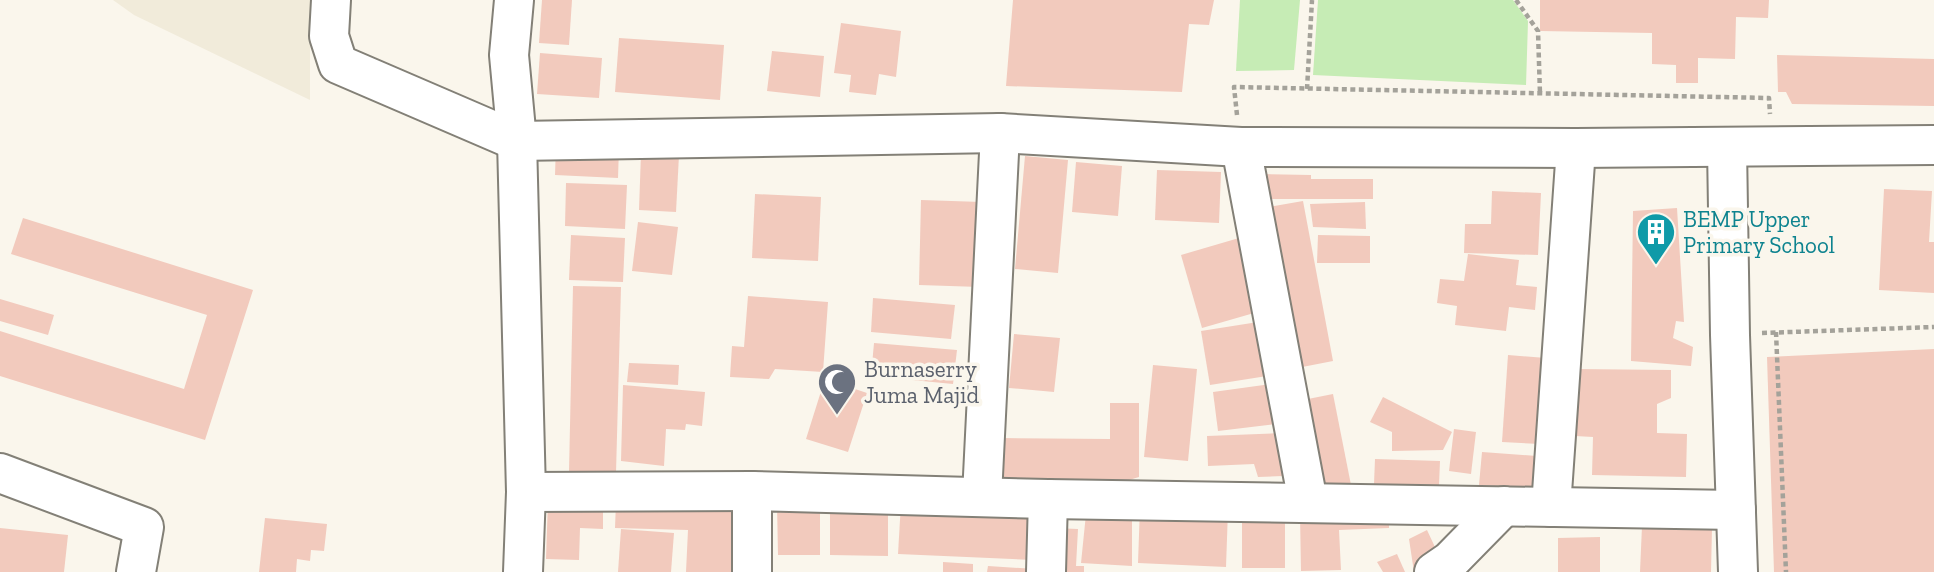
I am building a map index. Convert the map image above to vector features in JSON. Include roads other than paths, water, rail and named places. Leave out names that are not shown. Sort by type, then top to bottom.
[{"type":"street","points":[[331,0],[329,36],[338,64],[517,141],[1000,133],[1241,147],[1576,149],[1934,145]]},
{"type":"street","points":[[514,0],[509,55],[517,141],[526,492],[523,572]]},
{"type":"street","points":[[982,496],[1000,133]]},
{"type":"street","points":[[1241,147],[1308,502]]},
{"type":"street","points":[[1727,147],[1738,572]]},
{"type":"street","points":[[1551,507],[1576,149]]},
{"type":"street","points":[[0,472],[144,527],[136,572]]},
{"type":"street","points":[[526,492],[752,491],[1048,499],[1736,510]]},
{"type":"street","points":[[752,491],[752,572]]},
{"type":"street","points":[[1046,572],[1048,499]]},
{"type":"street","points":[[1434,572],[1450,561],[1504,506]]},
{"type":"place","name":"BEMP Upper Primary School","points":[[1656,266]]},
{"type":"place","name":"Burnaserry Juma Majid","points":[[837,416]]}]
